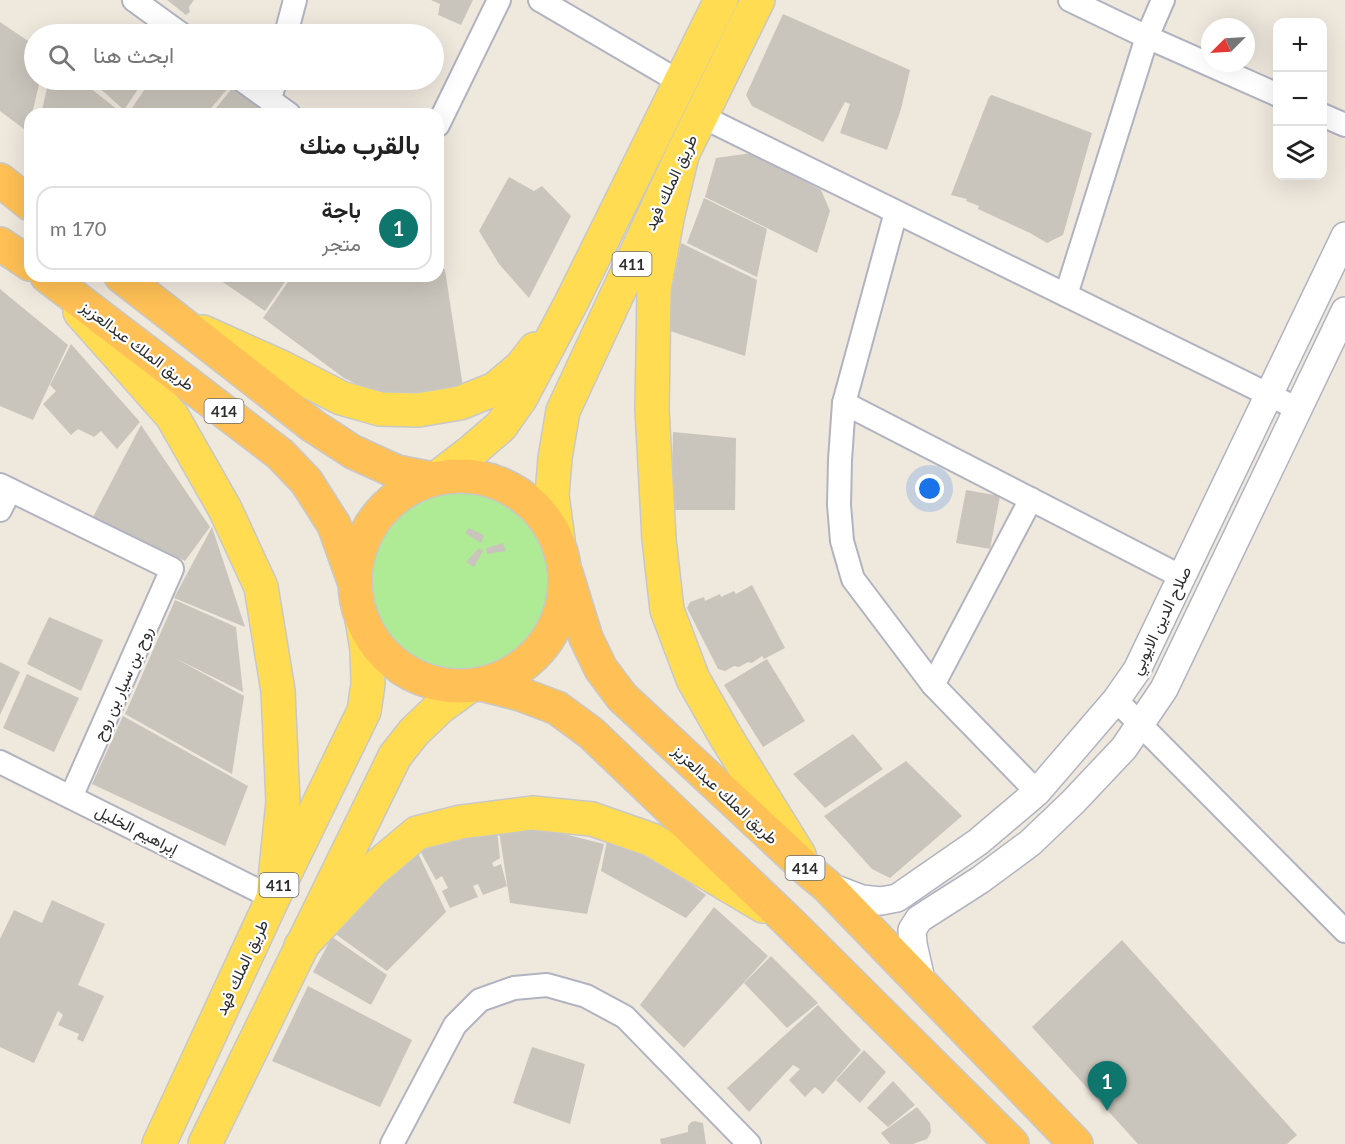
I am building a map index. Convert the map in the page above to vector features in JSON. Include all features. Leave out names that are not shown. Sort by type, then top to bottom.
[{"type":"highway","points":[[0,180],[24,199]]},
{"type":"highway","name":"طريق الملك عبدالعزيز","points":[[0,244],[24,260]]},
{"type":"highway","name":"طريق الملك عبدالعزيز","points":[[55,282],[280,454],[306,481],[334,525],[354,583]]},
{"type":"highway","name":"414","points":[[129,282],[303,418],[353,452],[397,472],[435,478]]},
{"type":"highway","points":[[280,454],[291,451],[301,440],[303,418]]},
{"type":"highway","points":[[474,686],[500,680],[529,662],[550,637],[563,606],[566,573],[558,540],[538,509],[509,487],[474,476],[435,478],[404,491],[377,515],[360,547],[354,583],[362,619],[379,648],[404,671],[434,684],[474,686],[520,694],[557,708],[591,733],[789,922],[1002,1142]]},
{"type":"highway","name":"طريق الملك عبدالعزيز","points":[[566,573],[586,638],[602,669],[622,697],[818,879],[1076,1144]]},
{"type":"highway","points":[[607,748],[606,730],[615,715],[639,713]]},
{"type":"main road","name":"طريق الملك فهد","points":[[435,478],[472,452],[501,426],[520,399],[571,303],[721,0]]},
{"type":"main road","name":"طريق الملك فهد","points":[[558,540],[552,495],[555,458],[563,411],[682,155],[758,0]]},
{"type":"main road","points":[[682,155],[654,289],[652,409],[659,538],[667,610],[693,679],[726,737],[818,879]]},
{"type":"main road","points":[[51,282],[172,416],[225,509],[261,587],[278,691],[281,746],[283,802],[273,898]]},
{"type":"main road","points":[[178,321],[280,367],[341,398],[380,409],[417,410],[460,403],[495,389],[521,367],[571,303]]},
{"type":"main road","name":"طريق الملك فهد","points":[[159,1144],[273,898],[364,711],[368,684],[367,650],[362,619]]},
{"type":"main road","name":"411","points":[[205,1144],[395,756],[414,732],[439,708],[474,686]]},
{"type":"main road","points":[[326,790],[353,778],[366,788],[366,814]]},
{"type":"main road","points":[[301,946],[373,870],[417,833],[461,822],[532,813],[592,819],[652,840],[789,922]]},
{"type":"street","points":[[134,0],[167,24]]},
{"type":"street","points":[[289,24],[295,0]]},
{"type":"street","points":[[444,113],[499,0]]},
{"type":"street","points":[[540,0],[680,82]]},
{"type":"street","points":[[1070,0],[1273,93]]},
{"type":"street","points":[[1066,295],[1147,37],[1163,0]]},
{"type":"street","points":[[273,90],[285,108]]},
{"type":"street","points":[[701,116],[1298,409]]},
{"type":"street","points":[[1327,117],[1345,125]]},
{"type":"street","points":[[896,212],[844,403],[839,505],[842,541],[853,579],[933,686],[1037,792]]},
{"type":"street","name":"صلاح الدين الايوبي","points":[[818,879],[862,899],[881,901],[897,898],[978,842],[1037,792],[1116,700],[1137,670],[1345,236]]},
{"type":"street","name":"صلاح الدين الايوبي","points":[[922,984],[912,930],[919,919],[980,880],[1030,843],[1124,748],[1164,688],[1345,311]]},
{"type":"street","points":[[844,403],[1182,577]]},
{"type":"street","name":"روح بن سيار بن روح","points":[[3,495],[172,569],[71,796]]},
{"type":"street","points":[[933,686],[1030,499]]},
{"type":"street","points":[[1116,700],[1345,931]]},
{"type":"street","name":"إبراهيم الخليل","points":[[0,762],[273,898]]},
{"type":"street","points":[[392,1144],[455,1025],[480,1000],[514,988],[547,985],[586,996],[625,1017],[749,1144]]},
{"type":"green space","points":[[447,488],[488,489],[522,507],[546,535],[557,578],[554,608],[536,643],[497,668],[460,677],[440,676],[411,664],[385,644],[366,617],[361,588],[366,559],[376,533],[403,504]]},
{"type":"building","points":[[167,0],[194,0],[189,7],[190,12],[186,15]]},
{"type":"building","points":[[431,0],[473,0],[461,25],[438,15],[440,4]]},
{"type":"building","points":[[783,14],[910,70],[901,109],[887,150],[840,133],[850,104],[845,102],[823,142],[752,106],[746,95]]},
{"type":"building","points":[[0,22],[24,38],[24,90],[38,90],[33,108],[24,108],[24,129],[0,111]]},
{"type":"building","points":[[47,90],[93,90],[115,108],[42,108]]},
{"type":"building","points":[[102,90],[137,90],[125,108],[122,108]]},
{"type":"building","points":[[144,90],[226,90],[211,108],[132,108]]},
{"type":"building","points":[[231,90],[239,90],[262,108],[216,108]]},
{"type":"building","points":[[992,95],[1092,133],[1063,235],[1047,243],[978,209],[979,206],[966,201],[967,199],[951,195],[989,97]]},
{"type":"building","points":[[752,153],[821,190],[830,211],[817,253],[705,197],[716,158]]},
{"type":"building","points":[[509,177],[534,191],[542,186],[571,216],[529,298],[499,264],[479,231]]},
{"type":"building","points":[[704,198],[767,229],[757,277],[687,243]]},
{"type":"building","points":[[681,243],[757,280],[745,356],[664,329]]},
{"type":"building","points":[[444,269],[463,387],[385,398],[344,378],[263,318],[288,282],[444,282]]},
{"type":"building","points":[[223,282],[285,282],[265,311]]},
{"type":"building","points":[[0,289],[68,345],[33,420],[0,406]]},
{"type":"building","points":[[71,344],[140,422],[117,449],[101,431],[94,437],[78,429],[71,435],[43,404],[56,391],[50,385]]},
{"type":"building","points":[[141,425],[210,527],[185,561],[93,517]]},
{"type":"building","points":[[673,432],[736,438],[735,510],[671,510]]},
{"type":"building","points":[[966,490],[1000,496],[990,549],[956,543]]},
{"type":"building","points":[[212,527],[245,627],[174,598]]},
{"type":"building","points":[[469,528],[484,535],[481,543],[465,533]]},
{"type":"building","points":[[503,543],[506,551],[487,554],[486,548]]},
{"type":"building","points":[[479,548],[483,551],[474,567],[466,562]]},
{"type":"building","points":[[752,585],[785,648],[764,659],[762,656],[752,663],[748,662],[739,667],[734,666],[725,671],[718,669],[687,608],[690,602],[704,597],[705,601],[720,594],[721,597],[734,591],[736,594]]},
{"type":"building","points":[[175,600],[236,627],[243,692],[175,658],[244,696],[232,774],[125,714]]},
{"type":"building","points":[[49,617],[103,640],[81,691],[27,664]]},
{"type":"building","points":[[767,659],[805,721],[763,747],[724,685]]},
{"type":"building","points":[[0,662],[20,672],[0,715]]},
{"type":"building","points":[[27,674],[79,698],[54,752],[3,728]]},
{"type":"building","points":[[123,716],[248,786],[225,846],[92,784]]},
{"type":"building","points":[[853,734],[883,769],[825,808],[793,774]]},
{"type":"building","points":[[906,761],[962,816],[890,878],[872,869],[824,816]]},
{"type":"building","points":[[496,821],[500,858],[492,863],[494,867],[501,864],[507,886],[483,895],[478,884],[473,886],[478,897],[450,908],[442,891],[448,888],[442,876],[436,880],[418,847]]},
{"type":"building","points":[[548,830],[604,844],[587,914],[510,903],[499,831]]},
{"type":"building","points":[[607,841],[659,861],[706,895],[686,918],[601,871]]},
{"type":"building","points":[[417,851],[446,912],[387,971],[334,933]]},
{"type":"building","points":[[52,900],[105,924],[78,985],[104,996],[83,1042],[77,1039],[79,1034],[58,1025],[63,1015],[58,1011],[34,1063],[0,1047],[0,939],[14,910],[42,923]]},
{"type":"building","points":[[714,907],[768,956],[684,1048],[640,1005]]},
{"type":"building","points":[[332,937],[387,975],[371,1005],[313,972]]},
{"type":"building","points":[[1122,940],[1297,1135],[1287,1144],[1138,1144],[1032,1027]]},
{"type":"building","points":[[771,956],[818,1003],[787,1028],[744,983]]},
{"type":"building","points":[[308,986],[412,1040],[380,1107],[272,1061]]},
{"type":"building","points":[[818,1005],[861,1050],[823,1094],[815,1087],[805,1097],[789,1080],[800,1069],[793,1065],[749,1112],[727,1088]]},
{"type":"building","points":[[532,1047],[585,1064],[570,1124],[513,1103]]},
{"type":"building","points":[[864,1050],[886,1072],[860,1103],[836,1080]]},
{"type":"building","points":[[893,1081],[915,1105],[888,1127],[867,1108]]},
{"type":"building","points":[[917,1107],[930,1123],[931,1132],[927,1139],[913,1144],[890,1144],[881,1133]]},
{"type":"building","points":[[695,1121],[703,1123],[706,1144],[661,1144],[660,1139],[688,1132],[688,1126]]},
{"type":"place","name":"باجة","points":[[1107,1111]]}]
